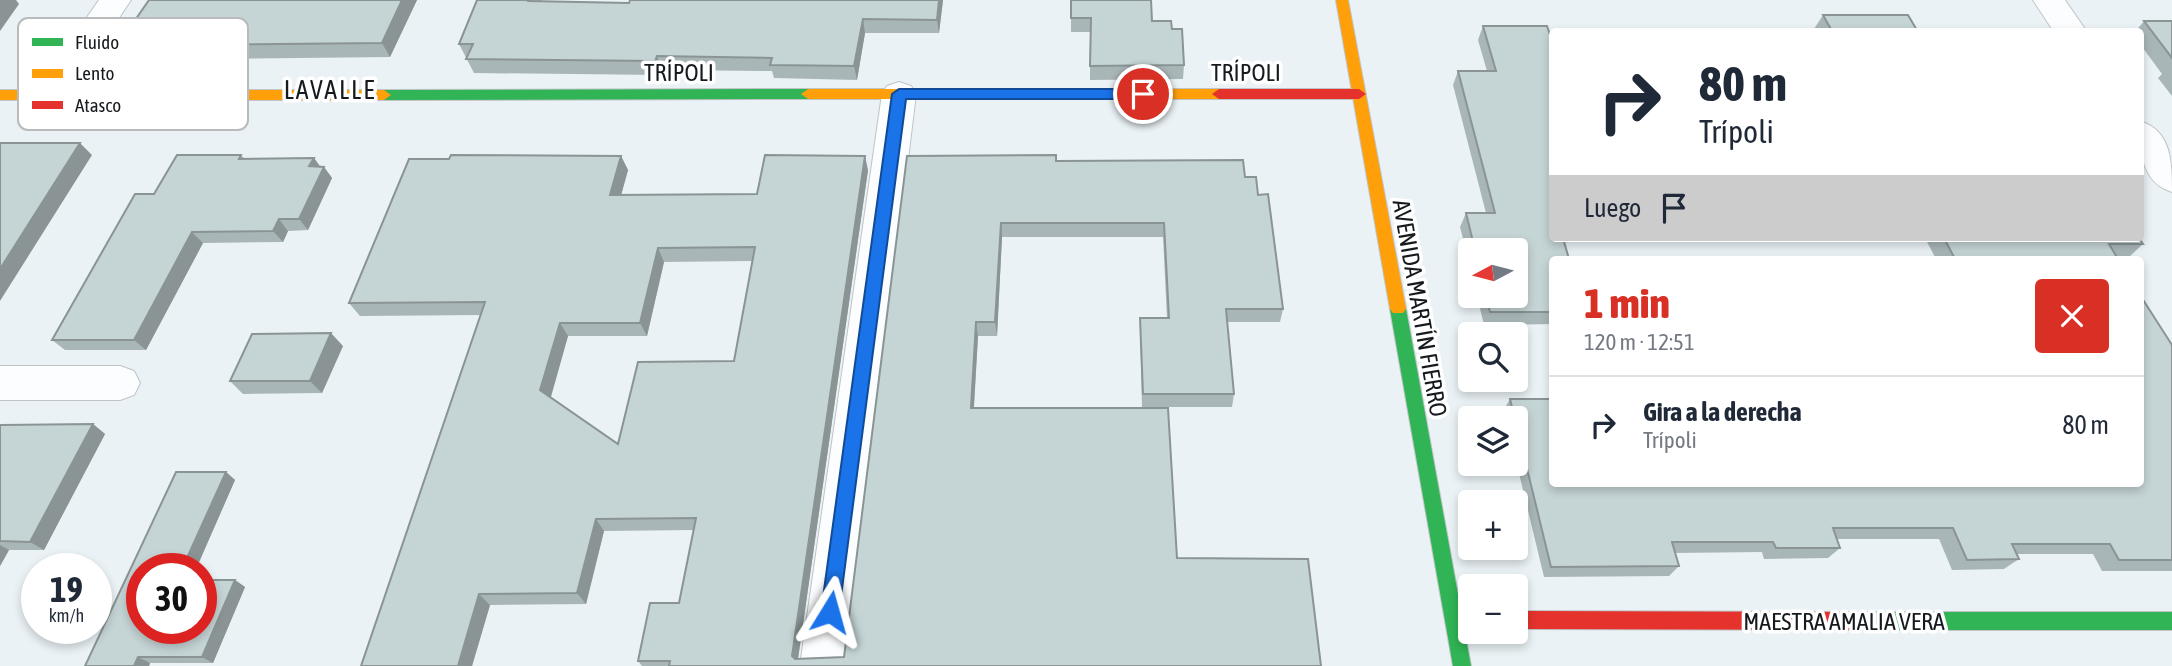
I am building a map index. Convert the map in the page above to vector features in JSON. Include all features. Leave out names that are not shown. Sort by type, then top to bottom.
[{"type":"street","points":[[103,18],[115,0]]},
{"type":"street","name":"AVENIDA MARTÍN FIERRO","points":[[1342,0],[1458,600]]},
{"type":"street","points":[[2049,0],[2068,28]]},
{"type":"street","name":"TRÍPOLI","points":[[0,94],[18,94]]},
{"type":"street","points":[[823,666],[899,94]]},
{"type":"street","name":"TRÍPOLI","points":[[248,95],[1359,94]]},
{"type":"street","points":[[2144,139],[2172,179]]},
{"type":"street","points":[[0,383],[120,383]]},
{"type":"street","name":"MAESTRA AMALIA VERA","points":[[1528,620],[2172,621]]},
{"type":"street","name":"AVENIDA MARTÍN FIERRO","points":[[1462,644],[1462,666]]},
{"type":"building","points":[[149,0],[402,0],[382,43],[248,44],[248,18],[137,18]]},
{"type":"building","points":[[477,0],[629,3],[630,0],[939,0],[937,20],[863,19],[854,66],[770,65],[772,58],[657,56],[655,61],[466,59],[473,44],[459,44]]},
{"type":"building","points":[[1071,0],[1151,0],[1152,21],[1171,21],[1172,29],[1182,29],[1184,65],[1090,66],[1091,18],[1071,18]]},
{"type":"building","points":[[1823,15],[1908,15],[1916,28],[1830,28]]},
{"type":"building","points":[[2144,21],[2172,21],[2172,58]]},
{"type":"building","points":[[1483,26],[1547,26],[1549,242],[1564,242],[1568,256],[1549,256],[1549,312],[1490,312],[1489,308],[1528,308],[1528,238],[1472,238],[1466,213],[1495,213],[1458,71],[1496,71]]},
{"type":"building","points":[[0,143],[80,143],[0,269]]},
{"type":"building","points":[[177,155],[241,155],[239,159],[314,158],[309,166],[324,167],[299,219],[279,219],[273,231],[192,232],[134,340],[52,340],[135,194],[154,194]]},
{"type":"building","points":[[451,155],[621,156],[610,195],[757,194],[765,155],[865,156],[792,656],[795,659],[844,657],[907,156],[1056,155],[1056,161],[1243,160],[1245,177],[1256,177],[1258,195],[1268,194],[1283,309],[1226,309],[1234,394],[1143,394],[1140,318],[1169,318],[1164,223],[1001,223],[995,322],[976,322],[971,408],[1168,408],[1177,558],[1308,559],[1321,666],[669,666],[670,661],[638,661],[650,603],[679,603],[696,518],[596,519],[577,593],[479,594],[458,666],[361,666],[485,302],[349,303],[409,159],[449,159]],"holes":[[[755,247],[734,361],[638,362],[618,444],[540,390],[560,323],[640,323],[658,248]]]},
{"type":"building","points":[[1946,242],[2143,244],[2109,244],[2116,256],[1953,256]]},
{"type":"building","points":[[2144,301],[2172,345],[2172,560],[2119,560],[2110,544],[2012,544],[2019,559],[1967,560],[1953,528],[1833,528],[1840,548],[1776,548],[1773,542],[1672,542],[1679,566],[1551,567],[1528,473],[1528,406],[1512,406],[1510,399],[1549,399],[1549,487],[2144,487]]},
{"type":"building","points":[[331,333],[310,381],[230,381],[252,334]]},
{"type":"building","points":[[93,424],[30,542],[0,541],[0,425]]},
{"type":"building","points":[[176,472],[226,472],[189,553],[138,553]]},
{"type":"building","points":[[126,579],[126,644],[208,644],[202,657],[138,657],[134,666],[85,666],[95,644],[112,644],[112,608]]},
{"type":"building","points":[[217,580],[235,580],[217,622]]},
{"type":"traffic: fast","points":[[384,95],[808,94]]},
{"type":"traffic: fast","points":[[1398,309],[1462,666]]},
{"type":"traffic: fast","points":[[1857,621],[2172,621]]},
{"type":"traffic: slow","points":[[1342,0],[1398,309]]},
{"type":"traffic: slow","points":[[808,94],[1219,94]]},
{"type":"traffic: slow","points":[[0,95],[18,95]]},
{"type":"traffic: slow","points":[[248,95],[384,95]]},
{"type":"traffic: jam","points":[[1219,94],[1359,94]]},
{"type":"traffic: jam","points":[[1528,620],[1857,621]]},
{"type":"district","name":"LAVALLE","points":[[330,90]]},
{"type":"route","points":[[830,612],[899,94],[1143,94]]}]
